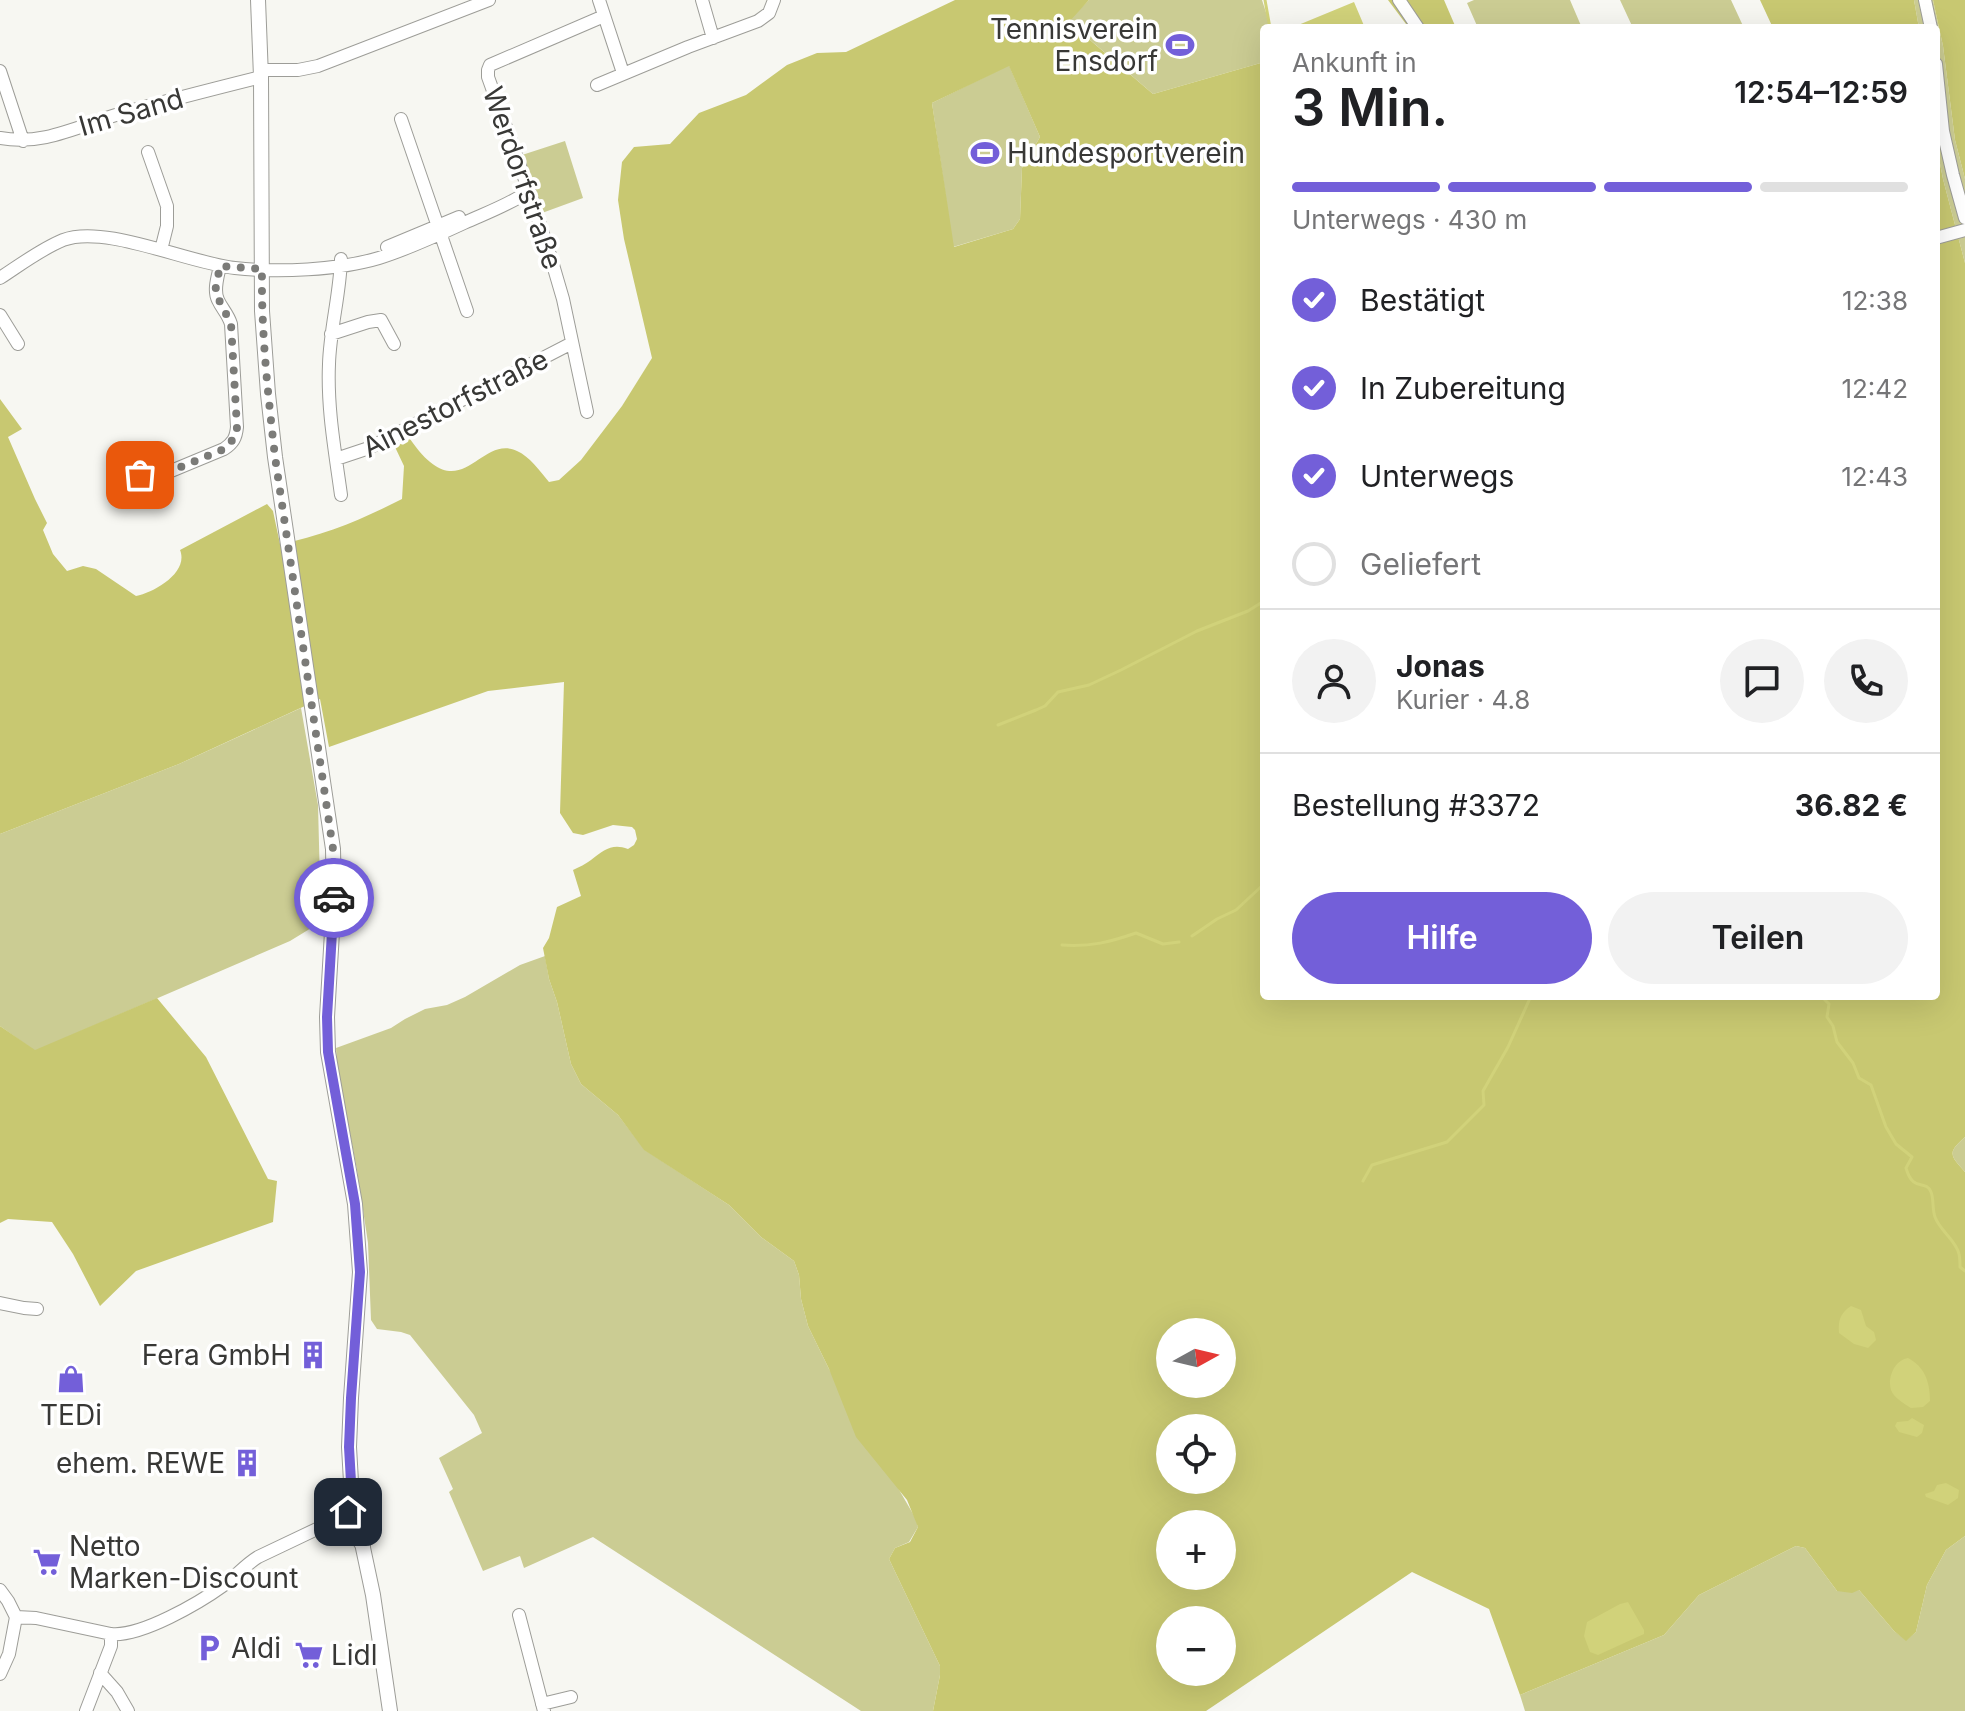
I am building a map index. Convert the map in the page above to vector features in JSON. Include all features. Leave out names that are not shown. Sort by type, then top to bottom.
[{"type":"main road","points":[[258,0],[264,348],[275,457],[333,849],[328,1044],[360,1251],[360,1295],[349,1435],[349,1522],[363,1547],[390,1711]]},
{"type":"street","name":"Im Sand","points":[[0,138],[23,141],[46,138],[261,73],[318,66],[489,0]]},
{"type":"street","points":[[599,0],[623,73]]},
{"type":"street","points":[[702,0],[713,38]]},
{"type":"street","points":[[597,85],[764,18],[774,0]]},
{"type":"street","points":[[1399,0],[1415,24]]},
{"type":"street","points":[[1925,0],[1930,24]]},
{"type":"street","name":"Werdorfstraße","points":[[587,412],[563,299],[488,70],[490,65],[604,16]]},
{"type":"street","points":[[0,71],[23,141]]},
{"type":"street","points":[[1940,102],[1943,131],[1965,218]]},
{"type":"street","points":[[401,119],[467,311]]},
{"type":"street","points":[[148,152],[167,206],[161,250]]},
{"type":"street","points":[[0,278],[52,246],[78,236],[161,250],[220,266],[262,269],[298,262],[341,262],[440,229],[513,194],[529,191]]},
{"type":"street","points":[[1940,237],[1965,230]]},
{"type":"street","points":[[341,262],[331,334],[328,390],[341,495]]},
{"type":"street","points":[[140,475],[159,476],[224,449],[236,436],[231,324],[215,292],[220,266]]},
{"type":"street","points":[[0,315],[18,344]]},
{"type":"street","points":[[331,334],[381,320],[394,344]]},
{"type":"street","name":"Ainestorfstraße","points":[[336,459],[369,448],[572,343]]},
{"type":"street","points":[[0,1303],[37,1309]]},
{"type":"street","points":[[16,1617],[122,1635],[152,1626],[214,1591],[248,1563],[308,1532],[349,1522]]},
{"type":"street","points":[[0,1590],[16,1617],[9,1654],[0,1674]]},
{"type":"street","points":[[519,1615],[543,1707],[571,1697]]},
{"type":"street","points":[[86,1711],[111,1646],[111,1634]]},
{"type":"street","points":[[100,1673],[128,1711]]},
{"type":"green space","name":"Tennisverein Ensdorf","points":[[1089,0],[1262,0],[1270,24],[1260,24],[1260,63],[1153,94],[1068,21]]},
{"type":"green space","points":[[1474,0],[1570,0],[1580,24],[1476,24],[1467,3]]},
{"type":"green space","points":[[1620,0],[1731,0],[1742,24],[1631,24]]},
{"type":"green space","points":[[1914,0],[1933,0],[1938,24],[1918,24]]},
{"type":"green space","points":[[1940,32],[1955,140],[1965,179],[1965,263],[1940,164]]},
{"type":"green space","name":"Hundesportverein","points":[[1009,65],[1040,137],[1022,168],[1020,219],[1013,229],[953,247],[932,103]]},
{"type":"green space","points":[[565,141],[583,198],[542,213],[522,155]]},
{"type":"green space","points":[[301,708],[318,805],[321,922],[290,941],[35,1051],[0,1026],[0,834],[179,764]]},
{"type":"green space","points":[[545,956],[571,1064],[581,1084],[618,1115],[645,1150],[729,1205],[761,1237],[794,1261],[808,1326],[829,1369],[916,1519],[918,1527],[909,1542],[895,1548],[889,1559],[940,1666],[933,1711],[861,1711],[593,1537],[524,1568],[520,1556],[483,1571],[449,1492],[453,1489],[439,1458],[482,1433],[474,1415],[410,1335],[377,1329],[371,1320],[368,1243],[336,1048],[391,1028],[425,1009],[447,1005],[520,965]]},
{"type":"green space","points":[[1965,1137],[1965,1172],[1956,1162],[1953,1151]]},
{"type":"green space","points":[[1965,1536],[1965,1711],[1525,1711],[1520,1695],[1664,1635],[1699,1595],[1796,1546],[1805,1548],[1837,1591],[1859,1590],[1894,1631],[1906,1640],[1916,1632],[1927,1585],[1946,1550]]},
{"type":"shaded area","points":[[955,0],[1089,0],[1069,22],[1153,94],[1260,63],[1260,1000],[1940,1000],[1940,164],[1965,263],[1965,1137],[1955,1147],[1953,1154],[1965,1172],[1965,1536],[1946,1550],[1927,1585],[1916,1632],[1906,1641],[1859,1590],[1852,1593],[1837,1591],[1805,1548],[1796,1546],[1699,1595],[1664,1635],[1520,1695],[1489,1609],[1412,1572],[1206,1711],[933,1711],[940,1666],[889,1559],[895,1548],[910,1542],[918,1527],[907,1500],[856,1437],[808,1326],[794,1261],[761,1237],[729,1205],[644,1150],[618,1115],[581,1084],[571,1064],[543,948],[549,938],[557,907],[581,896],[573,870],[608,848],[628,849],[637,839],[632,827],[613,825],[583,835],[573,833],[560,813],[564,682],[488,691],[329,747],[320,699],[179,764],[0,834],[0,399],[22,429],[8,437],[47,523],[43,530],[53,554],[67,571],[83,566],[96,569],[136,596],[161,585],[175,573],[180,566],[180,550],[267,504],[273,511],[280,544],[342,526],[402,499],[404,466],[395,447],[410,439],[428,460],[443,470],[456,471],[504,448],[526,456],[549,482],[559,480],[581,460],[622,406],[652,358],[618,200],[622,162],[634,147],[670,144],[699,113],[746,95],[787,65],[817,53],[846,52]],"holes":[[[1009,66],[1040,137],[1022,168],[1020,219],[1013,229],[954,247],[932,103]]]},
{"type":"shaded area","points":[[1388,0],[1444,0],[1454,24],[1406,24]]},
{"type":"shaded area","points":[[1760,0],[1914,0],[1918,24],[1771,24]]},
{"type":"shaded area","points":[[1933,0],[1965,0],[1965,179],[1955,140]]},
{"type":"shaded area","points":[[1354,2],[1363,24],[1301,24]]},
{"type":"shaded area","points":[[157,998],[206,1057],[268,1179],[277,1181],[273,1222],[136,1271],[100,1306],[52,1222],[8,1219],[0,1223],[0,1026],[35,1050]]},
{"type":"shaded area","points":[[1851,1306],[1861,1310],[1866,1326],[1874,1332],[1876,1340],[1868,1348],[1854,1344],[1839,1333],[1840,1318]]},
{"type":"shaded area","points":[[1908,1358],[1919,1366],[1928,1381],[1930,1401],[1923,1407],[1911,1408],[1891,1390],[1893,1370],[1899,1362]]},
{"type":"shaded area","points":[[1912,1418],[1924,1425],[1917,1437],[1899,1432],[1895,1426],[1897,1422]]},
{"type":"shaded area","points":[[1946,1483],[1959,1490],[1958,1498],[1948,1505],[1926,1497],[1925,1494],[1934,1491],[1937,1485]]},
{"type":"shaded area","points":[[1628,1602],[1644,1634],[1598,1655],[1590,1652],[1584,1636],[1587,1622]]},
{"type":"waterway","points":[[1265,0],[1269,24]]},
{"type":"waterway","points":[[998,725],[1045,706],[1058,692],[1089,685],[1260,604]]},
{"type":"waterway","points":[[1192,936],[1236,910],[1260,888]]},
{"type":"waterway","points":[[1062,945],[1100,943],[1136,933],[1163,944],[1179,942]]},
{"type":"waterway","points":[[1363,1181],[1372,1165],[1447,1142],[1484,1105],[1483,1091],[1529,1000]]},
{"type":"waterway","points":[[1825,1000],[1829,1004],[1827,1017],[1837,1042],[1853,1063],[1859,1078],[1871,1085],[1886,1127],[1896,1144],[1912,1157],[1906,1168],[1909,1176],[1916,1183],[1929,1188],[1935,1217],[1957,1249],[1960,1267],[1965,1271]]},
{"type":"way so far","points":[[140,475],[159,476],[232,443],[237,427],[231,324],[215,292],[220,266],[262,269],[262,311],[275,457],[333,849],[334,898]]},
{"type":"place","name":"Tennisverein Ensdorf","points":[[1180,45]]},
{"type":"place","name":"Hundesportverein","points":[[985,153]]},
{"type":"place","name":"Fera GmbH","points":[[313,1355]]},
{"type":"place","name":"TEDi","points":[[71,1379]]},
{"type":"place","name":"ehem. REWE","points":[[247,1463]]},
{"type":"place","name":"Netto Marken-Discount","points":[[47,1562]]},
{"type":"place","name":"Aldi","points":[[209,1648]]},
{"type":"place","name":"Lidl","points":[[309,1655]]},
{"type":"route","points":[[334,898],[328,1052],[355,1204],[360,1251],[360,1295],[349,1447],[352,1499],[348,1512]]}]
